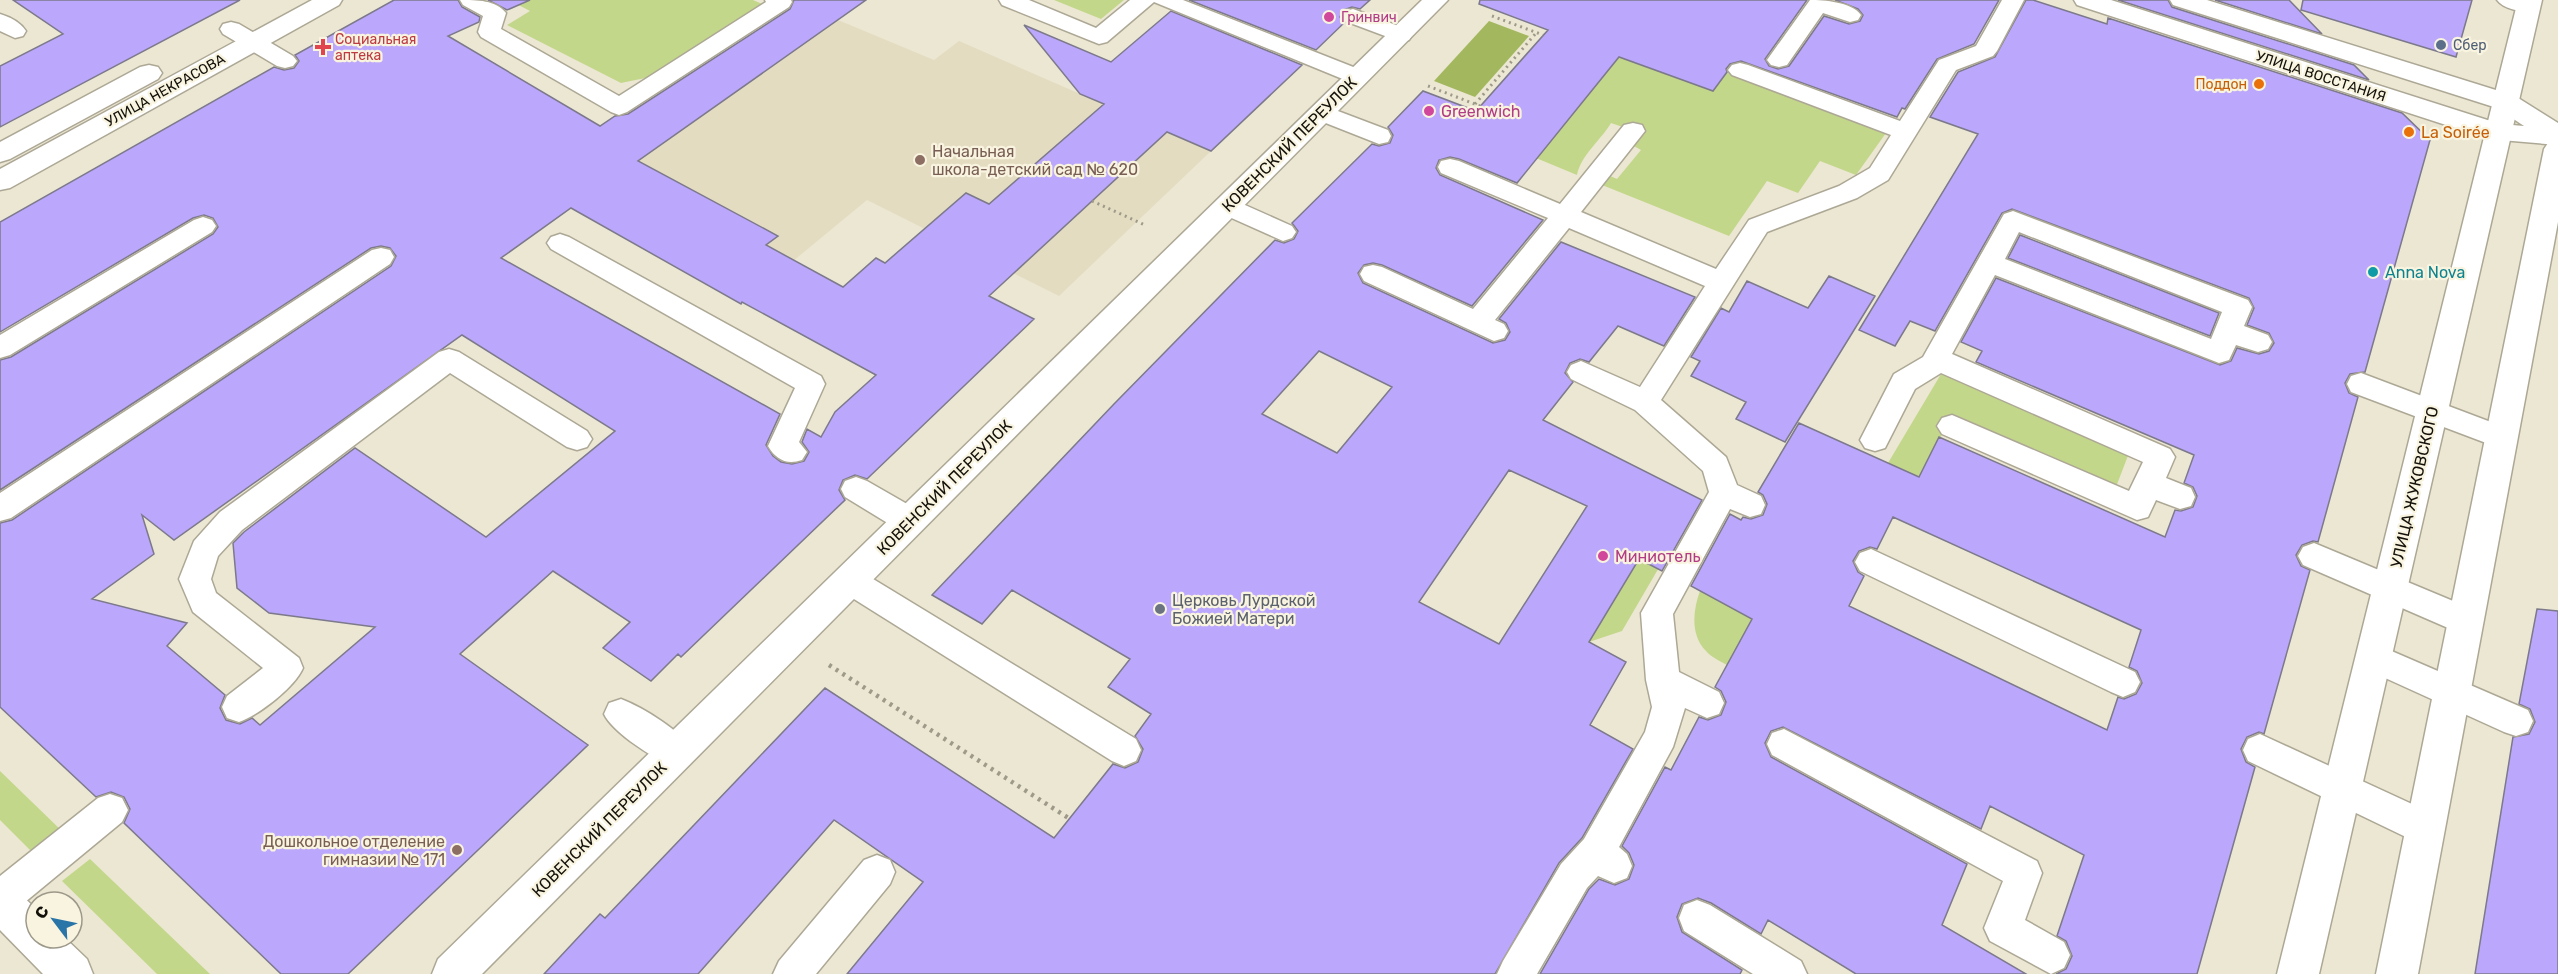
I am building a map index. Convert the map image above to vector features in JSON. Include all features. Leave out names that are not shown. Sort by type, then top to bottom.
[{"type":"street","name":"УЛИЦА НЕКРАСОВА","points":[[0,181],[242,36],[285,0]]},
{"type":"street","name":"УЛИЦА НЕКРАСОВА","points":[[0,153],[242,36],[330,0]]},
{"type":"street","name":"КОВЕНСКИЙ ПЕРЕУЛОК","points":[[453,974],[1436,0]]},
{"type":"street","name":"УЛИЦА ВОССТАНИЯ","points":[[2086,0],[2502,117]]},
{"type":"street","name":"УЛИЦА ВОССТАНИЯ","points":[[2182,0],[2558,136]]},
{"type":"street","name":"УЛИЦА ЖУКОВСКОГО","points":[[2298,974],[2502,117],[2522,2]]},
{"type":"street","points":[[2397,974],[2558,149]]},
{"type":"street","points":[[0,900],[24,925]]},
{"type":"street","points":[[48,950],[72,974]]},
{"type":"lane","points":[[471,0],[495,13],[489,32],[619,107],[781,2],[776,0]]},
{"type":"lane","points":[[1010,0],[1099,37],[1144,0]]},
{"type":"lane","points":[[1163,0],[1358,77]]},
{"type":"lane","points":[[1645,402],[1758,226],[1848,192],[1879,174],[1947,65],[1985,51],[2013,0]]},
{"type":"lane","points":[[1779,60],[1820,2],[1850,15]]},
{"type":"lane","points":[[1353,16],[1401,34]]},
{"type":"lane","points":[[242,36],[285,61]]},
{"type":"lane","points":[[1939,46],[1969,57]]},
{"type":"lane","points":[[1740,70],[1905,132]]},
{"type":"lane","points":[[1322,112],[1379,136]]},
{"type":"lane","points":[[1373,274],[1485,327],[1564,216],[1633,131]]},
{"type":"lane","points":[[1450,167],[1721,282]]},
{"type":"lane","points":[[1227,206],[1283,232]]},
{"type":"lane","points":[[1875,440],[1904,382],[1934,364],[2013,220],[2238,307],[2219,353],[1990,263]]},
{"type":"lane","points":[[0,348],[203,226]]},
{"type":"lane","points":[[560,243],[811,384],[783,446],[792,452]]},
{"type":"lane","points":[[0,508],[381,257]]},
{"type":"lane","points":[[2228,331],[2258,342]]},
{"type":"lane","points":[[238,707],[287,668],[204,602],[195,579],[205,550],[231,521],[449,359],[577,439]]},
{"type":"lane","points":[[1936,359],[2160,457],[2137,508],[1952,426]]},
{"type":"lane","points":[[1516,974],[1574,876],[1606,859],[1661,736],[1669,707],[1663,680],[1657,613],[1737,499],[1716,465],[1645,402],[1581,372]]},
{"type":"lane","points":[[2361,384],[2502,438]]},
{"type":"lane","points":[[2148,483],[2180,497]]},
{"type":"lane","points":[[856,489],[910,521]]},
{"type":"lane","points":[[2314,556],[2466,621]]},
{"type":"lane","points":[[1871,562],[2123,682]]},
{"type":"lane","points":[[849,580],[1124,750]]},
{"type":"lane","points":[[2373,657],[2516,721]]},
{"type":"lane","points":[[1663,680],[1707,703]]},
{"type":"lane","points":[[621,714],[676,752]]},
{"type":"lane","points":[[1784,744],[2024,873],[2002,928],[2051,955]]},
{"type":"lane","points":[[2260,750],[2425,828]]},
{"type":"lane","points":[[0,900],[110,810]]},
{"type":"lane","points":[[792,974],[877,872]]},
{"type":"lane","points":[[1697,918],[1788,974]]},
{"type":"path","points":[[1492,16],[1543,35]]},
{"type":"path","points":[[1475,104],[1537,32]]},
{"type":"path","points":[[1428,86],[1480,106]]},
{"type":"path","points":[[1092,201],[1145,225]]},
{"type":"path","points":[[829,665],[1070,819]]},
{"type":"shaded area","name":"Начальная школа-детский сад № 620","points":[[838,20],[934,60],[959,41],[1211,151],[1059,296],[867,200],[741,304],[571,208]]},
{"type":"green space","points":[[509,0],[753,0],[767,6],[660,75],[621,83],[507,25],[530,11]]},
{"type":"green space","points":[[1054,0],[1124,0],[1101,19]]},
{"type":"green space","points":[[1489,21],[1529,36],[1475,97],[1434,81]]},
{"type":"green space","points":[[1619,56],[1713,91],[1734,63],[1896,119],[1856,175],[1820,161],[1798,193],[1767,181],[1729,236],[1602,185],[1608,175],[1617,179],[1641,150],[1632,145],[1640,133],[1611,123],[1587,154],[1577,175],[1536,158]]},
{"type":"green space","points":[[1941,374],[2129,453],[2116,487],[1953,414],[1919,477],[1888,463]]},
{"type":"green space","points":[[1681,490],[1692,511],[1622,631],[1589,642]]},
{"type":"green space","points":[[1700,591],[1752,619],[1727,665],[1708,653],[1697,638],[1694,622]]},
{"type":"green space","points":[[0,771],[64,833],[35,855],[0,820]]},
{"type":"green space","points":[[90,859],[210,974],[157,974],[84,903],[84,890],[71,890],[62,881]]},
{"type":"building","points":[[13,0],[240,0],[0,127],[0,66],[63,34]]},
{"type":"building","points":[[394,0],[458,0],[462,7],[480,17],[479,22],[448,36],[600,126],[615,116],[628,114],[790,9],[794,0],[866,0],[638,161],[778,236],[766,245],[843,287],[876,258],[885,263],[966,193],[989,204],[1104,104],[1080,94],[1024,25],[1111,62],[1171,11],[1302,65],[1211,151],[1167,132],[989,296],[1034,319],[867,479],[855,475],[843,480],[839,490],[845,500],[681,657],[678,654],[651,681],[603,648],[630,622],[553,571],[460,654],[588,745],[348,974],[281,974],[124,823],[130,809],[124,797],[111,792],[96,797],[0,707],[0,523],[12,520],[391,266],[396,256],[390,248],[381,246],[371,248],[0,490],[0,360],[11,357],[213,234],[218,227],[213,218],[204,215],[193,218],[0,332],[0,222],[274,67],[284,70],[294,68],[299,61],[295,55]],"holes":[[[571,208],[741,304],[742,302],[876,375],[835,412],[821,437],[807,429],[802,442],[809,452],[804,461],[792,464],[781,462],[773,456],[766,445],[780,414],[501,258]],[[462,335],[615,431],[486,537],[355,448],[244,532],[233,543],[237,588],[269,613],[375,627],[260,725],[252,718],[240,724],[226,720],[220,708],[225,695],[167,646],[187,623],[92,599],[154,554],[142,515],[174,540]]]},
{"type":"building","points":[[488,0],[530,0],[507,10]]},
{"type":"building","points":[[1189,0],[1370,0],[1360,9],[1352,7],[1343,10],[1340,17],[1344,23],[1316,50]]},
{"type":"building","points":[[1480,0],[1807,0],[1765,59],[1769,66],[1778,69],[1789,66],[1824,16],[1849,24],[1860,21],[1863,15],[1858,9],[1835,0],[1999,0],[1974,44],[1937,59],[1905,109],[1902,108],[1897,117],[1741,61],[1730,64],[1713,91],[1619,57],[1517,183],[1459,159],[1450,157],[1439,160],[1436,168],[1440,175],[1543,220],[1472,306],[1382,265],[1373,263],[1364,265],[1358,273],[1363,283],[1493,343],[1505,340],[1510,332],[1506,323],[1499,319],[1561,242],[1695,297],[1664,346],[1618,326],[1589,362],[1580,359],[1570,363],[1565,373],[1573,382],[1543,420],[1702,500],[1662,571],[1639,559],[1589,642],[1626,662],[1590,725],[1633,749],[1582,838],[1559,863],[1495,974],[847,974],[923,882],[834,820],[698,974],[544,974],[600,914],[605,918],[825,688],[1054,838],[1113,764],[1125,768],[1138,762],[1143,749],[1135,736],[1151,714],[1108,687],[1130,659],[1012,590],[982,624],[932,595],[1114,404],[1275,240],[1284,243],[1294,239],[1298,231],[1292,223],[1372,144],[1379,146],[1390,143],[1393,135],[1388,127],[1423,91],[1476,111],[1548,30],[1479,4]],"holes":[[[1319,351],[1392,387],[1337,453],[1262,414]],[[1509,470],[1587,506],[1499,644],[1419,602]]]},
{"type":"building","points":[[2026,0],[2033,0],[2107,24],[2108,18],[2402,113],[2430,140],[2365,372],[2350,374],[2345,383],[2349,393],[2358,397],[2318,542],[2313,541],[2302,545],[2296,555],[2301,566],[2310,570],[2264,734],[2259,732],[2247,737],[2241,749],[2246,762],[2255,767],[2197,974],[2056,974],[2066,969],[2072,956],[2066,941],[2057,936],[2084,855],[1990,806],[1981,829],[1783,727],[1771,731],[1765,743],[1771,757],[1967,864],[1942,925],[2026,974],[1856,974],[1768,920],[1761,934],[1711,903],[1698,898],[1682,904],[1677,917],[1682,932],[1742,970],[1740,974],[1540,974],[1589,889],[1599,879],[1615,885],[1629,879],[1634,865],[1629,853],[1622,846],[1665,767],[1671,770],[1699,717],[1708,720],[1721,715],[1726,702],[1721,691],[1715,687],[1752,619],[1691,586],[1730,514],[1741,520],[1743,517],[1751,519],[1763,515],[1767,504],[1763,495],[1758,492],[1799,423],[1919,477],[1939,437],[2165,537],[2175,510],[2181,511],[2193,507],[2197,496],[2193,487],[2184,483],[2194,455],[1976,362],[1982,351],[1961,342],[1996,278],[2220,365],[2231,361],[2237,348],[2259,354],[2269,351],[2274,343],[2269,333],[2247,325],[2254,308],[2249,298],[2012,209],[2002,213],[1935,331],[1910,321],[1895,346],[1859,330],[1978,134],[1930,117],[1958,72],[1995,57]],"holes":[[[1893,517],[2141,630],[2129,667],[2137,671],[2142,683],[2136,694],[2124,699],[2118,697],[2107,730],[1849,606],[1864,576],[1858,572],[1853,561],[1859,551],[1870,547],[1877,549]]]},
{"type":"building","points":[[2118,0],[2168,0],[2172,7],[2354,65],[2369,80]]},
{"type":"building","points":[[2215,0],[2289,0],[2322,34]]},
{"type":"building","points":[[2303,0],[2472,0],[2456,57],[2301,10]]},
{"type":"building","points":[[2020,235],[2219,313],[2210,336],[2008,258]]},
{"type":"building","points":[[1829,276],[1875,296],[1785,442],[1736,419],[1746,402],[1691,376],[1700,361],[1691,357],[1721,308],[1729,312],[1747,281],[1808,308]]},
{"type":"building","points":[[2537,609],[2558,611],[2558,974],[2475,974],[2513,737],[2529,734],[2535,722],[2530,709],[2519,704]]},
{"type":"place","name":"Гринвич","points":[[1329,17]]},
{"type":"place","name":"Сбер","points":[[2441,45]]},
{"type":"place","name":"Социальная аптека","points":[[323,47]]},
{"type":"place","name":"Поддон","points":[[2259,84]]},
{"type":"place","name":"Greenwich","points":[[1429,111]]},
{"type":"place","name":"La Soirée","points":[[2409,132]]},
{"type":"place","name":"Начальная школа-детский сад № 620","points":[[920,160]]},
{"type":"place","name":"Anna Nova","points":[[2373,272]]},
{"type":"place","name":"Миниотель","points":[[1603,556]]},
{"type":"place","name":"Церковь Лурдской Божией Матери","points":[[1160,609]]},
{"type":"place","name":"Дошкольное отделение гимназии № 171","points":[[457,850]]}]
